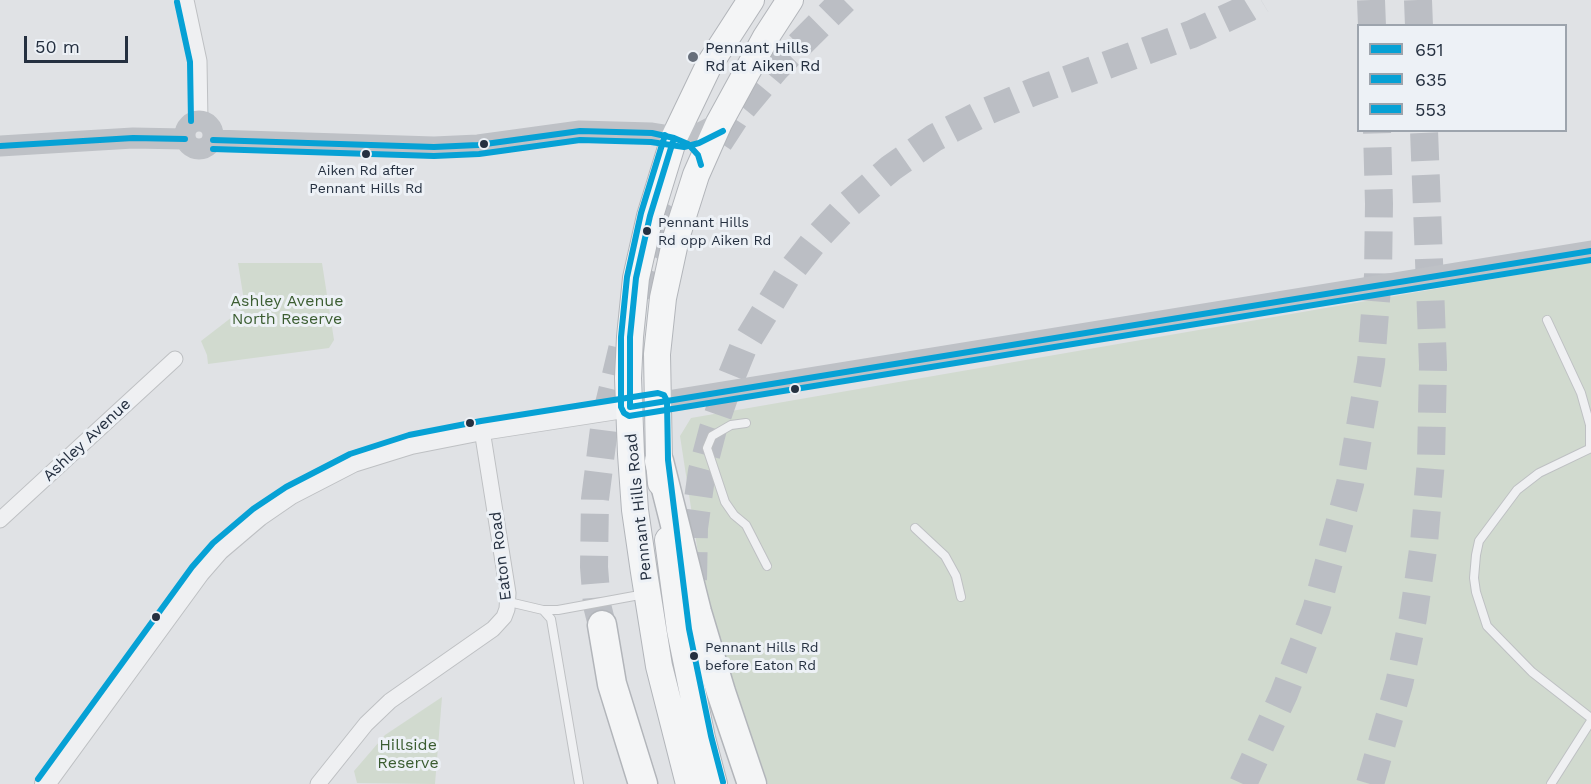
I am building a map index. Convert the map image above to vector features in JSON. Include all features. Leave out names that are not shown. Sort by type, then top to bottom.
[{"type":"highway","name":"Pennant Hills Road","points":[[689,784],[659,666],[635,510],[630,407],[630,337],[636,278],[650,216],[674,138],[709,64],[751,0]]},
{"type":"highway","name":"Pennant Hills Road","points":[[714,784],[702,738],[680,630],[659,461],[657,354],[663,298],[676,238],[701,165],[719,123],[766,37],[790,0]]},
{"type":"highway","points":[[659,461],[697,612],[752,784]]},
{"type":"highway","points":[[602,625],[612,684],[643,784]]},
{"type":"main road","points":[[195,121],[211,127],[213,140],[207,147],[199,149],[190,147],[185,139],[188,126],[195,121]]},
{"type":"main road","points":[[213,140],[434,147],[478,145],[580,131],[652,133],[683,138],[696,135],[719,123]]},
{"type":"main road","points":[[0,146],[133,138],[185,139]]},
{"type":"main road","points":[[630,407],[1591,251]]},
{"type":"street","points":[[186,0],[199,61],[200,121]]},
{"type":"street","name":"Ashley Avenue","points":[[0,520],[175,359]]},
{"type":"street","points":[[45,784],[199,573],[219,550],[259,516],[299,489],[353,462],[401,446],[482,430],[630,407]]},
{"type":"street","name":"Eaton Road","points":[[326,781],[366,724],[390,701],[493,629],[504,617],[509,602],[500,533],[482,430]]},
{"type":"lane","points":[[674,138],[688,144],[698,155],[701,165]]},
{"type":"lane","points":[[1547,320],[1581,393],[1590,424],[1591,448],[1539,472],[1517,490],[1479,542],[1474,578],[1487,626],[1532,672],[1591,720],[1551,784]]},
{"type":"lane","points":[[746,423],[731,425],[711,436],[707,448],[725,502],[734,515],[746,525],[767,566]]},
{"type":"lane","points":[[915,528],[945,556],[956,576],[961,597]]},
{"type":"lane","points":[[509,602],[543,610],[647,593]]},
{"type":"lane","points":[[543,610],[551,619],[579,784]]},
{"type":"green space","points":[[1591,262],[1591,784],[768,784],[705,599],[680,436],[691,418]]},
{"type":"green space","name":"Ashley Avenue North Reserve","points":[[238,263],[322,263],[334,340],[329,348],[208,364],[201,341],[245,307]]},
{"type":"green space","name":"Hillside Reserve","points":[[442,697],[435,784],[357,783],[354,771],[385,735]]},
{"type":"tunnel","points":[[719,142],[736,116],[776,68],[844,0]]},
{"type":"tunnel","points":[[693,580],[694,528],[702,471],[713,429],[743,348],[787,276],[816,239],[849,204],[891,168],[934,138],[985,112],[1192,34],[1261,0]]},
{"type":"tunnel","points":[[1371,0],[1372,24]]},
{"type":"tunnel","points":[[1418,0],[1419,24]]},
{"type":"tunnel","points":[[1243,784],[1284,694],[1316,610],[1350,484],[1371,363],[1378,275],[1377,132]]},
{"type":"tunnel","points":[[1370,784],[1399,684],[1413,618],[1424,543],[1431,461],[1433,365],[1424,132]]},
{"type":"tunnel","points":[[639,296],[649,267],[680,211]]},
{"type":"tunnel","points":[[602,625],[597,605],[594,567],[595,499],[605,421],[625,337]]},
{"type":"transit line","name":"635","points":[[177,2],[190,62],[191,121]]},
{"type":"transit line","name":"651","points":[[213,140],[434,147],[478,145],[580,131],[652,133],[688,144],[698,155],[701,165]]},
{"type":"transit line","name":"635","points":[[213,149],[434,156],[479,154],[580,140],[651,142],[684,147],[699,143],[723,131]]},
{"type":"transit line","name":"635","points":[[665,135],[641,213],[627,277],[621,337],[621,407],[629,416],[1591,260]]},
{"type":"transit line","name":"651","points":[[0,146],[133,138],[185,139]]},
{"type":"transit line","name":"651","points":[[674,138],[650,216],[636,278],[630,337],[630,407],[1591,251]]},
{"type":"transit line","name":"553","points":[[38,779],[192,567],[213,543],[253,509],[286,487],[350,454],[409,435],[481,421],[658,393],[664,395],[667,401],[668,460],[689,629],[723,782]]},
{"type":"place","name":"Pennant Hills Rd at Aiken Rd","points":[[693,57]]},
{"type":"place","name":"Aiken Rd after Pennant Hills Rd","points":[[366,154]]},
{"type":"place","name":"Pennant Hills Rd opp Aiken Rd","points":[[647,231]]},
{"type":"place","name":"Pennant Hills Rd before Eaton Rd","points":[[694,656]]}]
